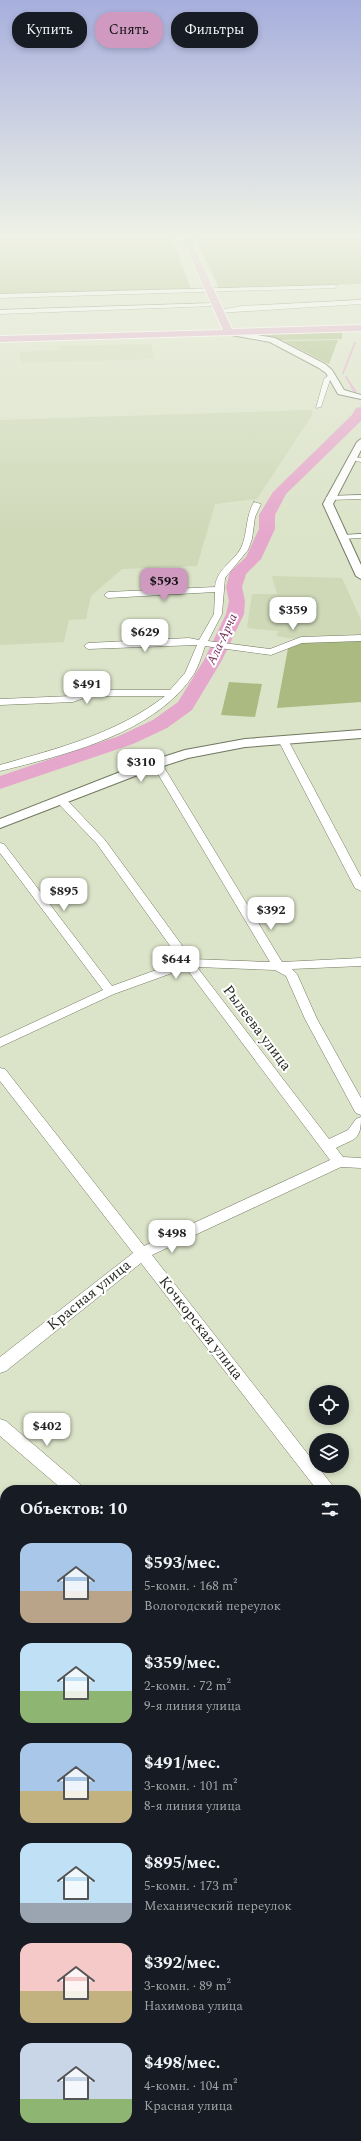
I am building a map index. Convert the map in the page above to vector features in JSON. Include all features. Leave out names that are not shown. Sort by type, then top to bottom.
[{"type":"main road","points":[[0,339],[36,338]]},
{"type":"main road","points":[[0,824],[185,754],[222,746],[361,734]]},
{"type":"street","points":[[261,338],[272,340],[317,362],[331,376],[341,392],[359,397]]},
{"type":"street","points":[[318,407],[327,379],[331,376]]},
{"type":"street","points":[[361,442],[356,459],[329,498],[328,504],[361,576]]},
{"type":"street","points":[[329,498],[361,497]]},
{"type":"street","points":[[0,768],[96,739],[119,730],[148,714],[173,693],[188,675],[218,615],[223,574],[238,559],[247,544],[249,524],[257,504]]},
{"type":"street","points":[[342,537],[361,536]]},
{"type":"street","points":[[108,595],[220,589]]},
{"type":"street","points":[[88,646],[189,641],[271,652],[301,640],[361,638]]},
{"type":"street","points":[[0,702],[73,699],[88,693],[173,693]]},
{"type":"street","points":[[283,740],[361,888]]},
{"type":"street","points":[[157,764],[278,966],[291,974],[311,1019],[361,1110]]},
{"type":"street","name":"Рылеева улица","points":[[61,800],[101,842],[188,963],[339,1162]]},
{"type":"street","points":[[0,846],[110,992]]},
{"type":"street","points":[[0,1043],[110,992],[188,963],[278,966],[361,962]]},
{"type":"street","name":"Кочкорская улица","points":[[0,1072],[323,1485]]},
{"type":"street","points":[[327,1146],[353,1133],[361,1122]]},
{"type":"street","name":"Красная улица","points":[[0,1366],[143,1253],[339,1162],[361,1163]]},
{"type":"street","points":[[0,1426],[69,1485]]},
{"type":"shaded area","points":[[151,344],[155,359],[21,363],[19,352],[60,350],[59,346]]},
{"type":"shaded area","points":[[312,410],[312,415],[257,499],[215,504],[197,566],[122,569],[91,596],[86,619],[69,620],[64,642],[0,645],[0,420]]},
{"type":"shaded area","points":[[272,576],[342,578],[361,620],[361,636],[296,639],[276,636],[278,631],[247,628],[252,594],[277,594]]},
{"type":"green space","points":[[274,338],[342,338],[342,339],[280,340]]},
{"type":"green space","points":[[338,340],[329,364],[284,341]]},
{"type":"green space","points":[[361,641],[361,702],[277,708],[289,643]]},
{"type":"green space","points":[[229,682],[262,684],[255,717],[221,715]]},
{"type":"waterway","points":[[343,373],[355,343]]},
{"type":"waterway","points":[[346,377],[353,388]]},
{"type":"waterway","points":[[352,387],[355,391]]},
{"type":"waterway","name":"Ала-Арча","points":[[0,783],[126,740],[160,724],[185,706],[213,660],[235,614],[237,601],[234,587],[238,572],[253,559],[267,529],[267,515],[280,492],[358,417],[361,411]]}]
